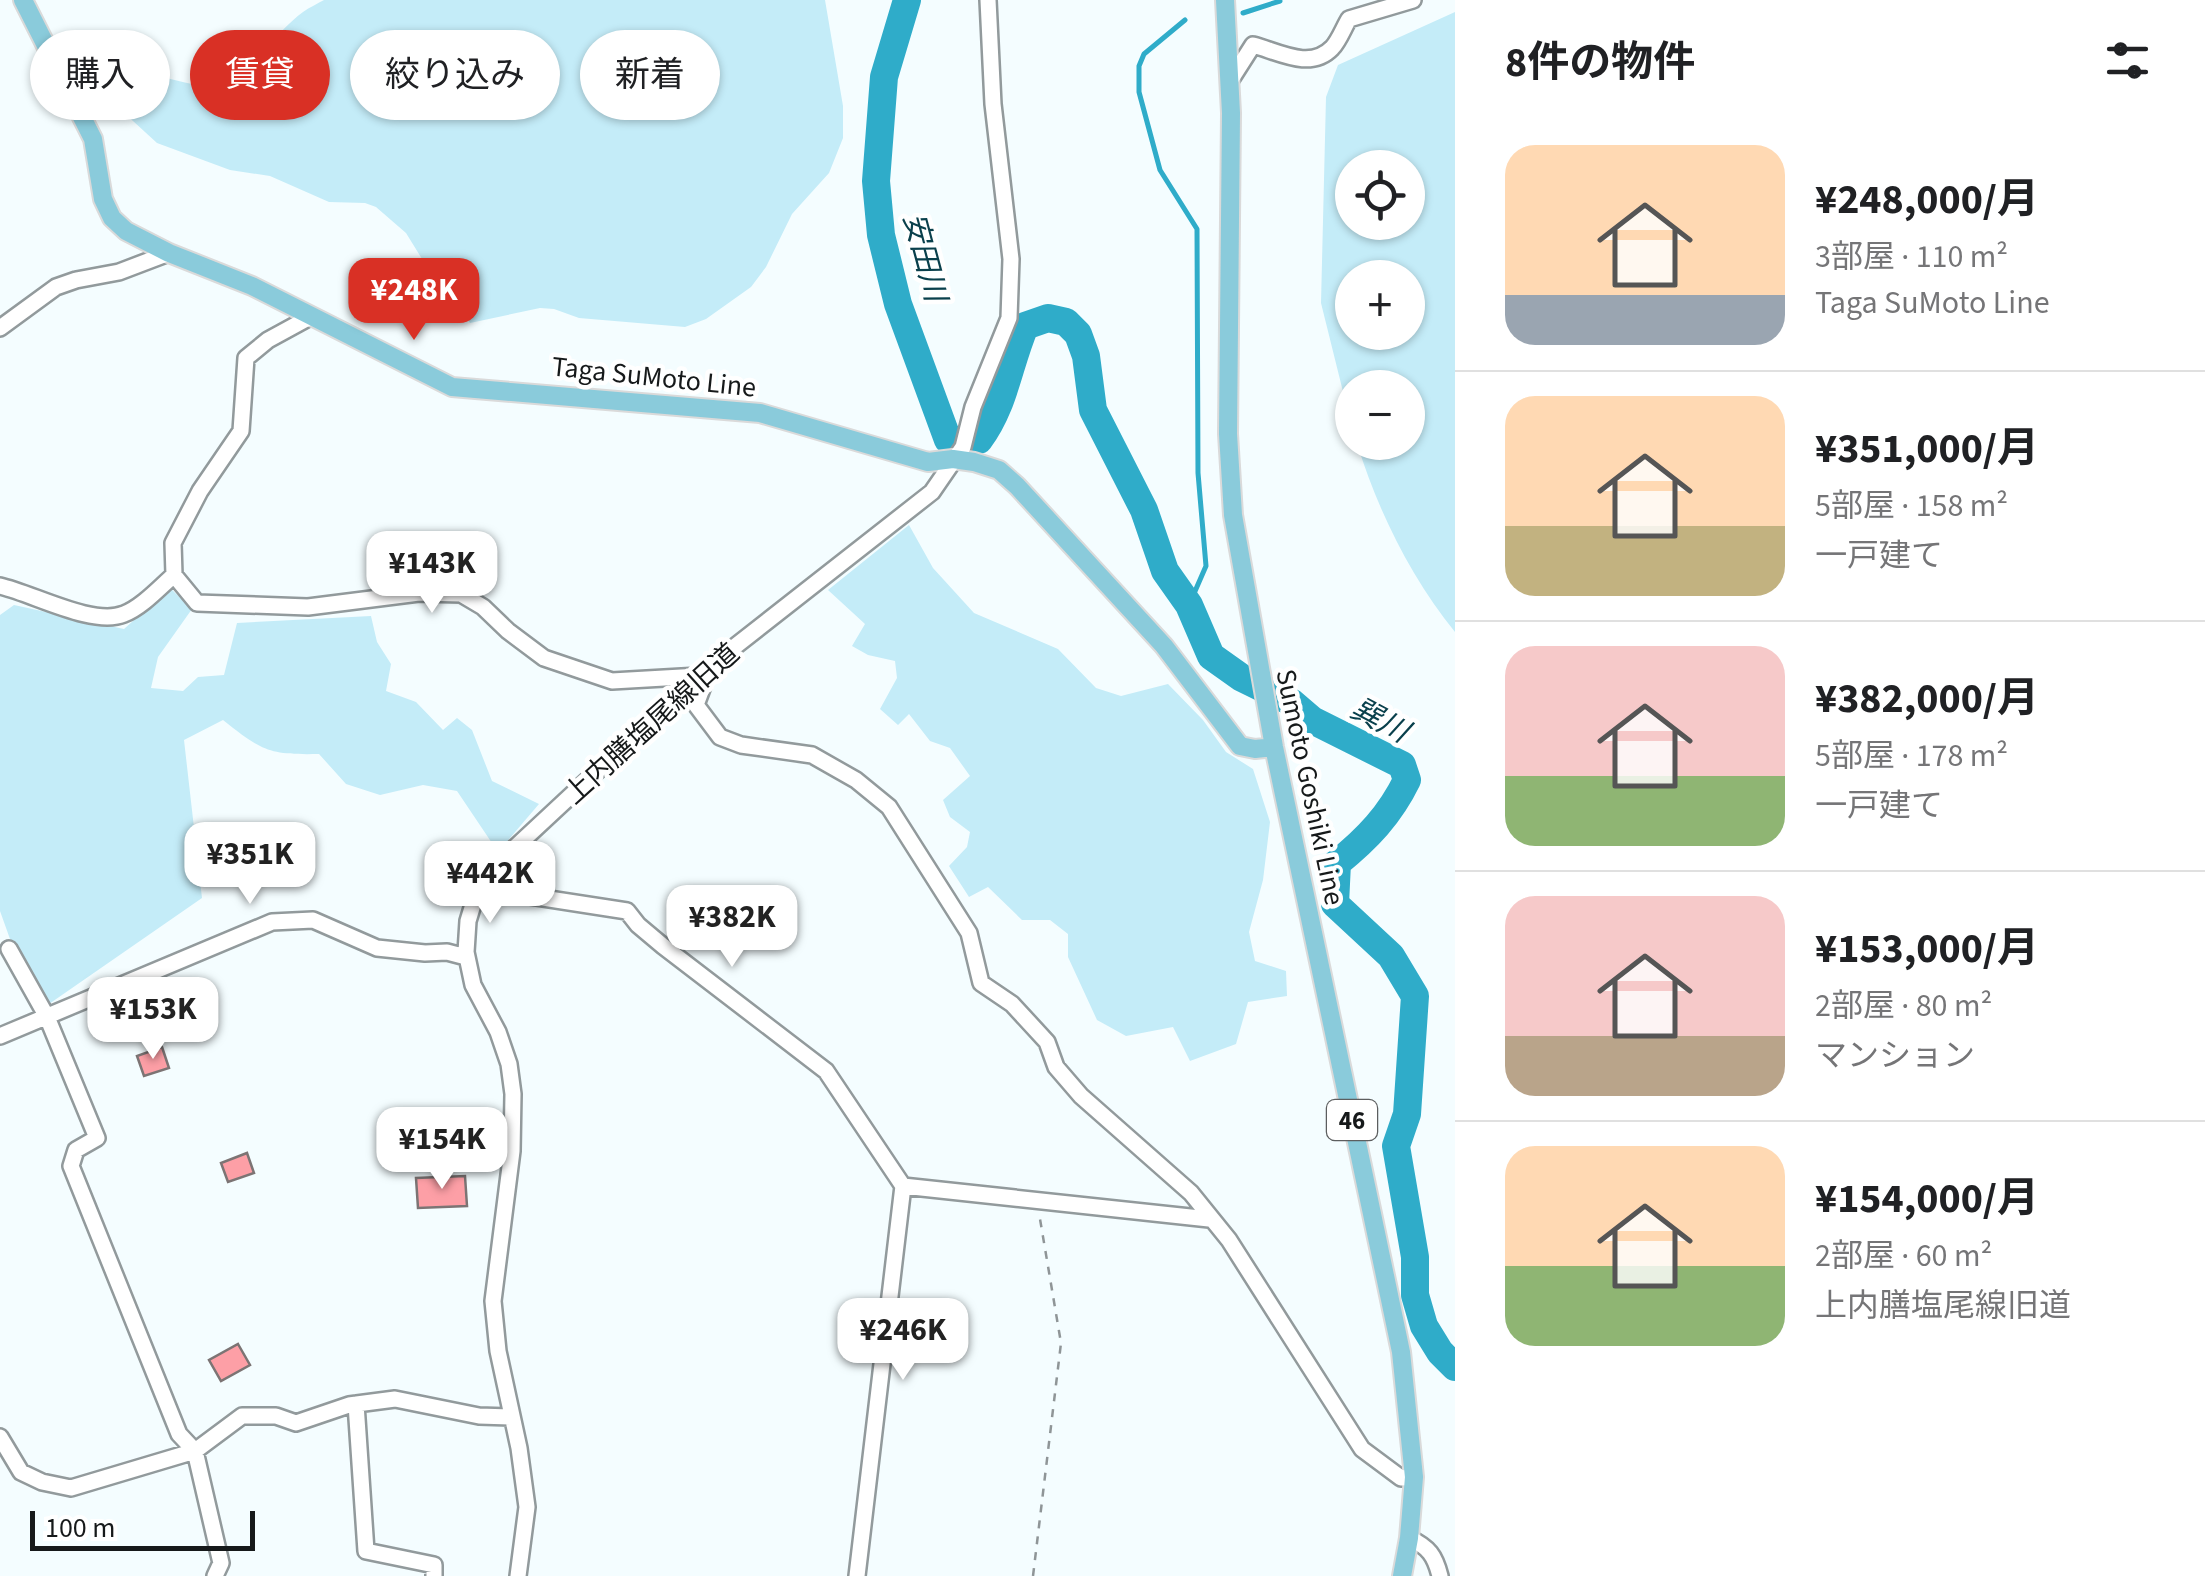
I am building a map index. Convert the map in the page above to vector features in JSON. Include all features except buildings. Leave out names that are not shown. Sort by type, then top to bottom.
[{"type":"main road","name":"Taga SuMoto Line","points":[[23,0],[94,139],[104,198],[112,218],[126,231],[169,254],[252,286],[452,387],[760,413],[928,462],[958,453],[999,470],[1164,646],[1240,746],[1274,746]]},
{"type":"main road","name":"Sumoto Goshiki Line","points":[[1225,0],[1230,82],[1228,434],[1233,515],[1274,746],[1401,1352],[1414,1477],[1402,1576]]},
{"type":"street","points":[[958,453],[1009,318],[1012,259],[993,104],[988,0]]},
{"type":"street","points":[[1230,82],[1253,45],[1288,58],[1311,58],[1331,49],[1348,19],[1413,0]]},
{"type":"street","points":[[0,328],[56,288],[169,254]]},
{"type":"street","points":[[312,316],[268,340],[246,358],[241,430],[200,491],[173,543],[174,574],[197,603],[308,608],[419,594],[462,594],[484,607],[544,658],[612,681],[705,671],[696,706],[720,737],[740,746],[812,756],[856,780],[889,807],[969,933],[981,982],[1012,1004],[1047,1042],[1056,1066],[1081,1096],[1191,1192],[1229,1240],[1362,1450],[1401,1478],[1414,1477]]},
{"type":"street","name":"上内膳塩尾線旧道","points":[[518,1576],[526,1508],[493,1302],[512,1151],[513,1094],[503,1048],[473,985],[466,957],[468,921],[478,888],[492,869],[705,671],[932,492],[958,453]]},
{"type":"street","points":[[0,586],[29,593],[60,608],[107,617],[123,614],[174,574]]},
{"type":"street","points":[[478,888],[627,912],[664,946],[826,1071],[903,1186],[857,1576]]},
{"type":"street","points":[[0,1036],[272,922],[312,920],[376,948],[425,954],[447,952],[466,957]]},
{"type":"street","points":[[9,949],[47,1017],[98,1138],[76,1150],[71,1166],[179,1434],[195,1452],[221,1563],[215,1576]]},
{"type":"street","points":[[903,1186],[1209,1219]]},
{"type":"street","points":[[0,1437],[20,1472],[42,1482],[72,1488],[195,1452],[242,1416],[276,1416],[296,1423],[356,1404],[395,1400],[479,1416],[511,1416]]},
{"type":"street","points":[[356,1404],[366,1551],[434,1565],[434,1576]]},
{"type":"street","points":[[1409,1538],[1435,1556],[1440,1576]]},
{"type":"path","points":[[1033,1576],[1061,1343],[1038,1202]]},
{"type":"shaded area","points":[[324,0],[825,0],[843,106],[843,138],[829,173],[792,214],[766,267],[751,287],[706,319],[685,327],[579,318],[540,308],[470,323],[406,233],[376,207],[329,202],[270,176],[230,170],[157,143],[132,120],[170,120],[170,79],[190,83],[190,120],[330,120],[330,30],[283,30]]},
{"type":"shaded area","points":[[1455,12],[1455,632],[1397,542],[1363,460],[1425,460],[1425,370],[1338,370],[1321,303],[1326,97],[1338,65]]},
{"type":"shaded area","points":[[909,525],[933,568],[974,613],[1058,649],[1096,688],[1121,696],[1168,684],[1203,720],[1226,752],[1253,769],[1270,822],[1263,880],[1249,932],[1255,961],[1286,971],[1287,996],[1248,1002],[1236,1044],[1190,1061],[1173,1027],[1126,1036],[1097,1020],[1068,957],[1068,934],[1050,920],[1022,920],[988,887],[969,897],[949,866],[967,847],[970,832],[950,817],[943,800],[970,776],[950,748],[930,741],[909,714],[898,725],[880,709],[897,678],[895,661],[868,655],[852,646],[865,624],[828,590]]},
{"type":"shaded area","points":[[170,588],[192,609],[158,657],[151,688],[183,691],[198,677],[224,675],[237,623],[371,616],[377,642],[391,664],[386,691],[416,702],[443,730],[457,718],[472,730],[492,781],[539,804],[498,852],[457,791],[423,785],[380,795],[346,784],[319,754],[267,749],[223,720],[184,740],[202,898],[49,1004],[10,939],[0,911],[0,615],[14,605],[124,629]]},
{"type":"waterway","name":"巽川","points":[[907,0],[884,77],[876,181],[881,235],[898,304],[948,440],[979,440],[988,427],[1025,326],[1048,318],[1066,322],[1078,334],[1086,356],[1093,410],[1144,510],[1165,571],[1189,605],[1211,656],[1242,678],[1291,702],[1312,720],[1402,765],[1407,780],[1393,804],[1368,835],[1337,863],[1335,904],[1391,956],[1415,996],[1407,1114],[1396,1146],[1415,1257],[1415,1295],[1424,1326],[1455,1367]]},
{"type":"waterway","points":[[1243,13],[1280,1]]},
{"type":"waterway","points":[[1185,20],[1144,54],[1139,66],[1139,92],[1160,170],[1197,229],[1198,473],[1206,566],[1189,605]]},
{"type":"water label","name":"安田川","points":[[925,257]]}]
